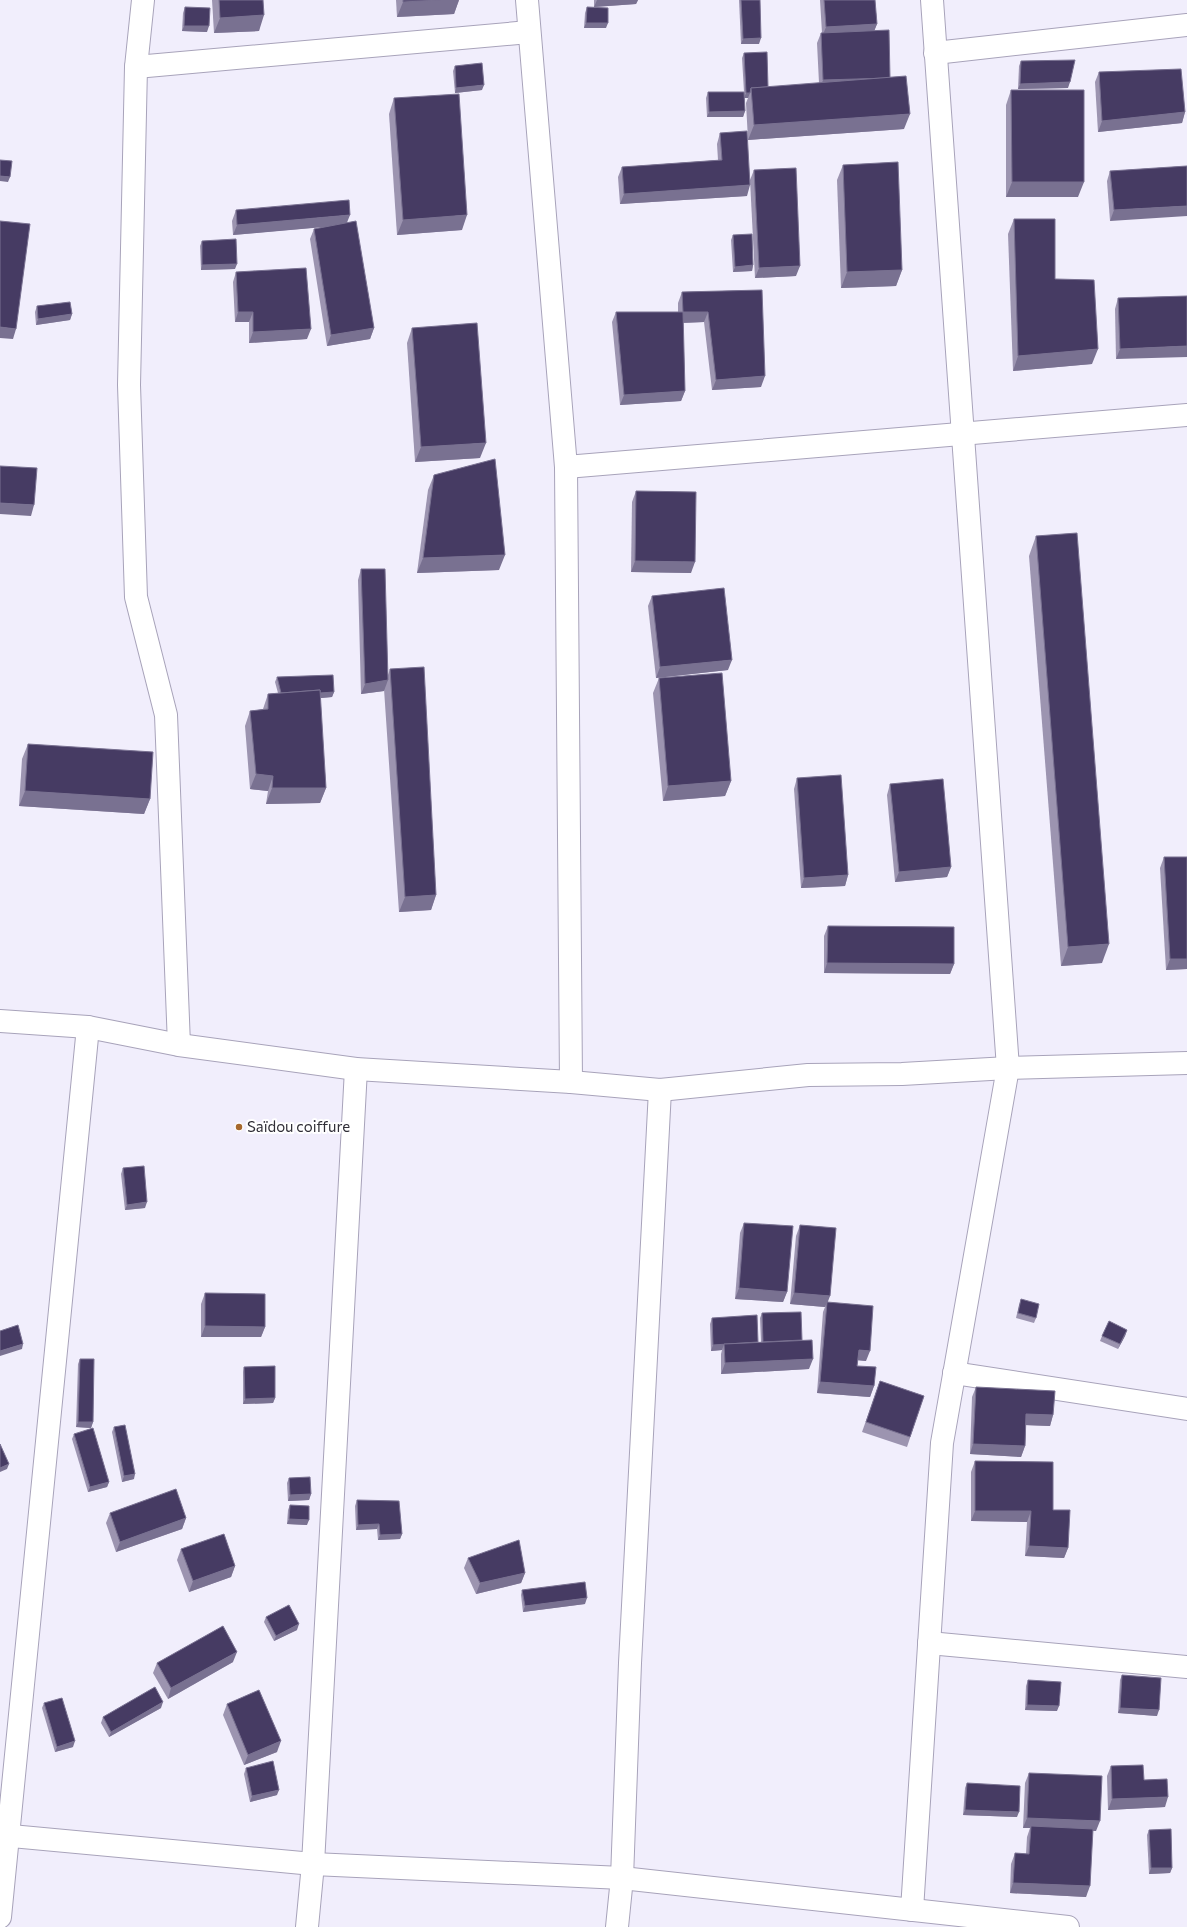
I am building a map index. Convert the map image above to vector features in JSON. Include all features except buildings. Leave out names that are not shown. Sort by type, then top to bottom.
[{"type":"street","points":[[143,0],[136,67],[129,385],[136,597],[166,715],[179,1045]]},
{"type":"street","points":[[527,0],[566,467],[571,1082]]},
{"type":"street","points":[[912,1910],[942,1443],[1008,1068],[932,0]]},
{"type":"street","points":[[935,53],[1187,25]]},
{"type":"street","points":[[136,67],[529,32]]},
{"type":"street","points":[[566,467],[1187,415]]},
{"type":"street","points":[[0,1021],[88,1027],[179,1045],[356,1068],[571,1082],[660,1090],[808,1075],[902,1074],[1008,1068],[1187,1063]]},
{"type":"street","points":[[0,1917],[4,1835],[88,1027]]},
{"type":"street","points":[[307,1927],[313,1864],[356,1068]]},
{"type":"street","points":[[617,1927],[622,1878],[630,1663],[660,1090]]},
{"type":"street","points":[[954,1373],[1187,1409]]},
{"type":"street","points":[[929,1643],[1187,1667]]},
{"type":"street","points":[[4,1835],[313,1864],[622,1878],[1068,1927]]},
{"type":"place","name":"Saïdou coiffure","points":[[239,1127]]}]
